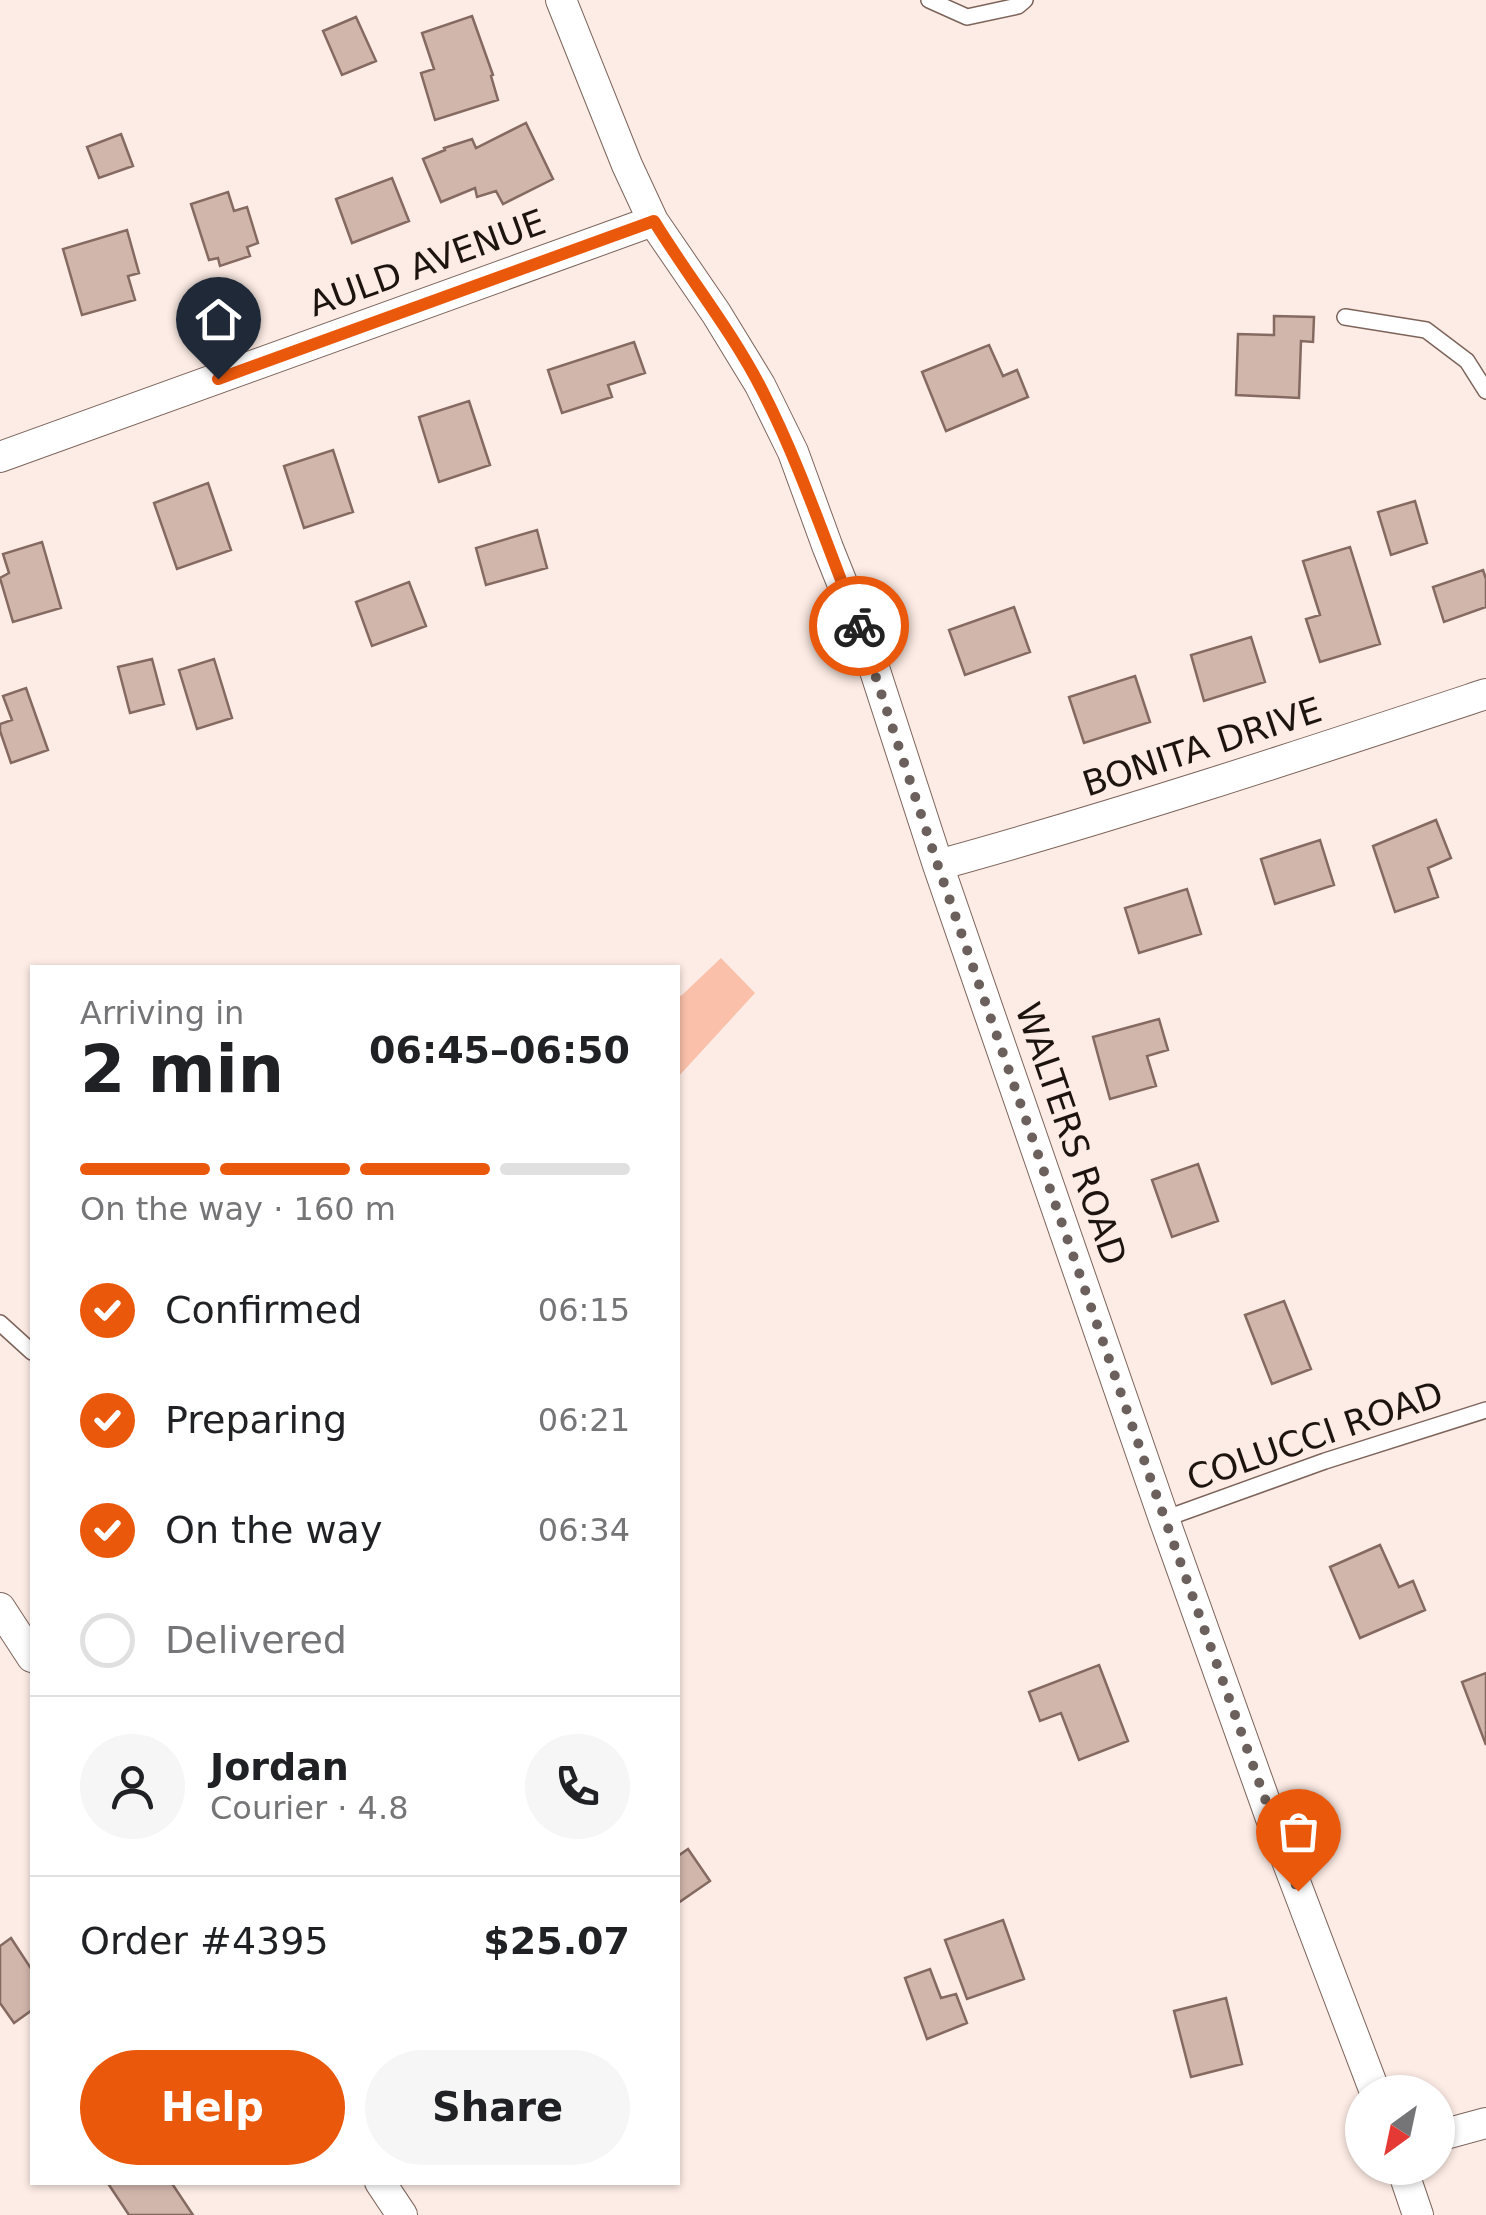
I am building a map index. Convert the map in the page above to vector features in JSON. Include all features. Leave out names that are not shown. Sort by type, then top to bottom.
[{"type":"street","name":"WALTERS ROAD","points":[[561,0],[627,165],[654,221],[760,385],[793,452],[865,640],[938,866],[1164,1519],[1273,1824],[1369,2075]]},
{"type":"street","name":"AULD AVENUE","points":[[0,457],[654,221]]},
{"type":"street","name":"BONITA DRIVE","points":[[938,866],[1056,833],[1486,694]]},
{"type":"street","points":[[0,1608],[30,1654]]},
{"type":"street","points":[[1455,2131],[1486,2123]]},
{"type":"street","points":[[382,2185],[402,2215]]},
{"type":"street","points":[[1408,2185],[1418,2215]]},
{"type":"lane","points":[[929,0],[967,16],[1018,6],[1025,0]]},
{"type":"lane","points":[[1345,316],[1426,330],[1466,361],[1486,391]]},
{"type":"lane","points":[[0,1323],[30,1350]]},
{"type":"lane","name":"COLUCCI ROAD","points":[[1164,1519],[1325,1461],[1486,1410]]},
{"type":"shaded area","points":[[721,958],[755,993],[680,1075],[680,995]]},
{"type":"building","points":[[472,16],[498,100],[435,120],[421,73],[434,69],[422,33]]},
{"type":"building","points":[[356,17],[376,61],[342,75],[323,31]]},
{"type":"building","points":[[526,123],[553,179],[503,204],[496,191],[477,197],[475,188],[441,202],[423,159],[472,139],[476,148]]},
{"type":"building","points":[[121,134],[133,166],[99,178],[87,147]]},
{"type":"building","points":[[392,178],[409,221],[352,243],[336,199]]},
{"type":"building","points":[[228,192],[234,211],[247,207],[258,243],[247,247],[250,256],[220,266],[218,258],[209,260],[191,204]]},
{"type":"building","points":[[127,230],[139,273],[128,276],[135,300],[82,315],[63,249]]},
{"type":"building","points":[[1274,316],[1314,317],[1313,342],[1301,341],[1299,398],[1236,395],[1238,334],[1274,335]]},
{"type":"building","points":[[634,342],[645,373],[608,385],[612,397],[562,413],[548,370]]},
{"type":"building","points":[[989,345],[1003,376],[1017,370],[1028,397],[946,431],[922,372]]},
{"type":"building","points":[[469,401],[490,465],[439,482],[419,417]]},
{"type":"building","points":[[333,450],[353,512],[304,528],[284,466]]},
{"type":"building","points":[[208,483],[231,550],[177,569],[154,503]]},
{"type":"building","points":[[1415,501],[1427,543],[1391,555],[1378,512]]},
{"type":"building","points":[[537,530],[547,568],[486,585],[476,548]]},
{"type":"building","points":[[42,542],[61,608],[13,622],[0,578],[9,573],[3,554]]},
{"type":"building","points":[[1350,547],[1380,644],[1320,662],[1306,619],[1320,615],[1303,561]]},
{"type":"building","points":[[1483,570],[1486,607],[1444,622],[1433,587]]},
{"type":"building","points":[[409,582],[426,626],[372,646],[356,602]]},
{"type":"building","points":[[1014,607],[1030,652],[965,675],[949,630]]},
{"type":"building","points":[[1251,637],[1265,682],[1204,701],[1191,655]]},
{"type":"building","points":[[152,659],[164,704],[130,713],[118,667]]},
{"type":"building","points":[[214,659],[232,718],[197,729],[179,670]]},
{"type":"building","points":[[1135,676],[1150,722],[1084,743],[1069,697]]},
{"type":"building","points":[[26,688],[48,750],[11,763],[0,731],[0,724],[12,720],[3,696]]},
{"type":"building","points":[[1436,820],[1451,858],[1428,868],[1438,897],[1395,912],[1373,846]]},
{"type":"building","points":[[1320,840],[1334,885],[1275,904],[1261,859]]},
{"type":"building","points":[[1187,889],[1201,934],[1139,953],[1125,908]]},
{"type":"building","points":[[1159,1019],[1168,1050],[1147,1056],[1156,1086],[1110,1099],[1093,1037]]},
{"type":"building","points":[[1198,1164],[1218,1221],[1172,1237],[1152,1180]]},
{"type":"building","points":[[1284,1301],[1311,1369],[1272,1384],[1245,1315]]},
{"type":"building","points":[[1380,1545],[1399,1587],[1413,1581],[1425,1610],[1360,1638],[1330,1567]]},
{"type":"building","points":[[1099,1665],[1128,1741],[1079,1760],[1061,1713],[1040,1721],[1029,1692]]},
{"type":"building","points":[[1486,1673],[1486,1745],[1462,1682]]},
{"type":"building","points":[[688,1849],[710,1881],[680,1902],[680,1855]]},
{"type":"building","points":[[1003,1920],[1024,1979],[967,1999],[945,1940]]},
{"type":"building","points":[[11,1938],[30,1967],[30,2011],[14,2023],[0,2003],[0,1946]]},
{"type":"building","points":[[930,1969],[941,1998],[956,1994],[967,2023],[927,2039],[905,1978]]},
{"type":"building","points":[[1226,1998],[1242,2064],[1191,2077],[1174,2011]]},
{"type":"building","points":[[109,2185],[173,2185],[193,2215],[129,2215]]},
{"type":"way so far","points":[[859,626],[1152,1483],[1298,1891]]},
{"type":"route","points":[[218,379],[654,221],[760,385],[793,452],[859,626]]}]
